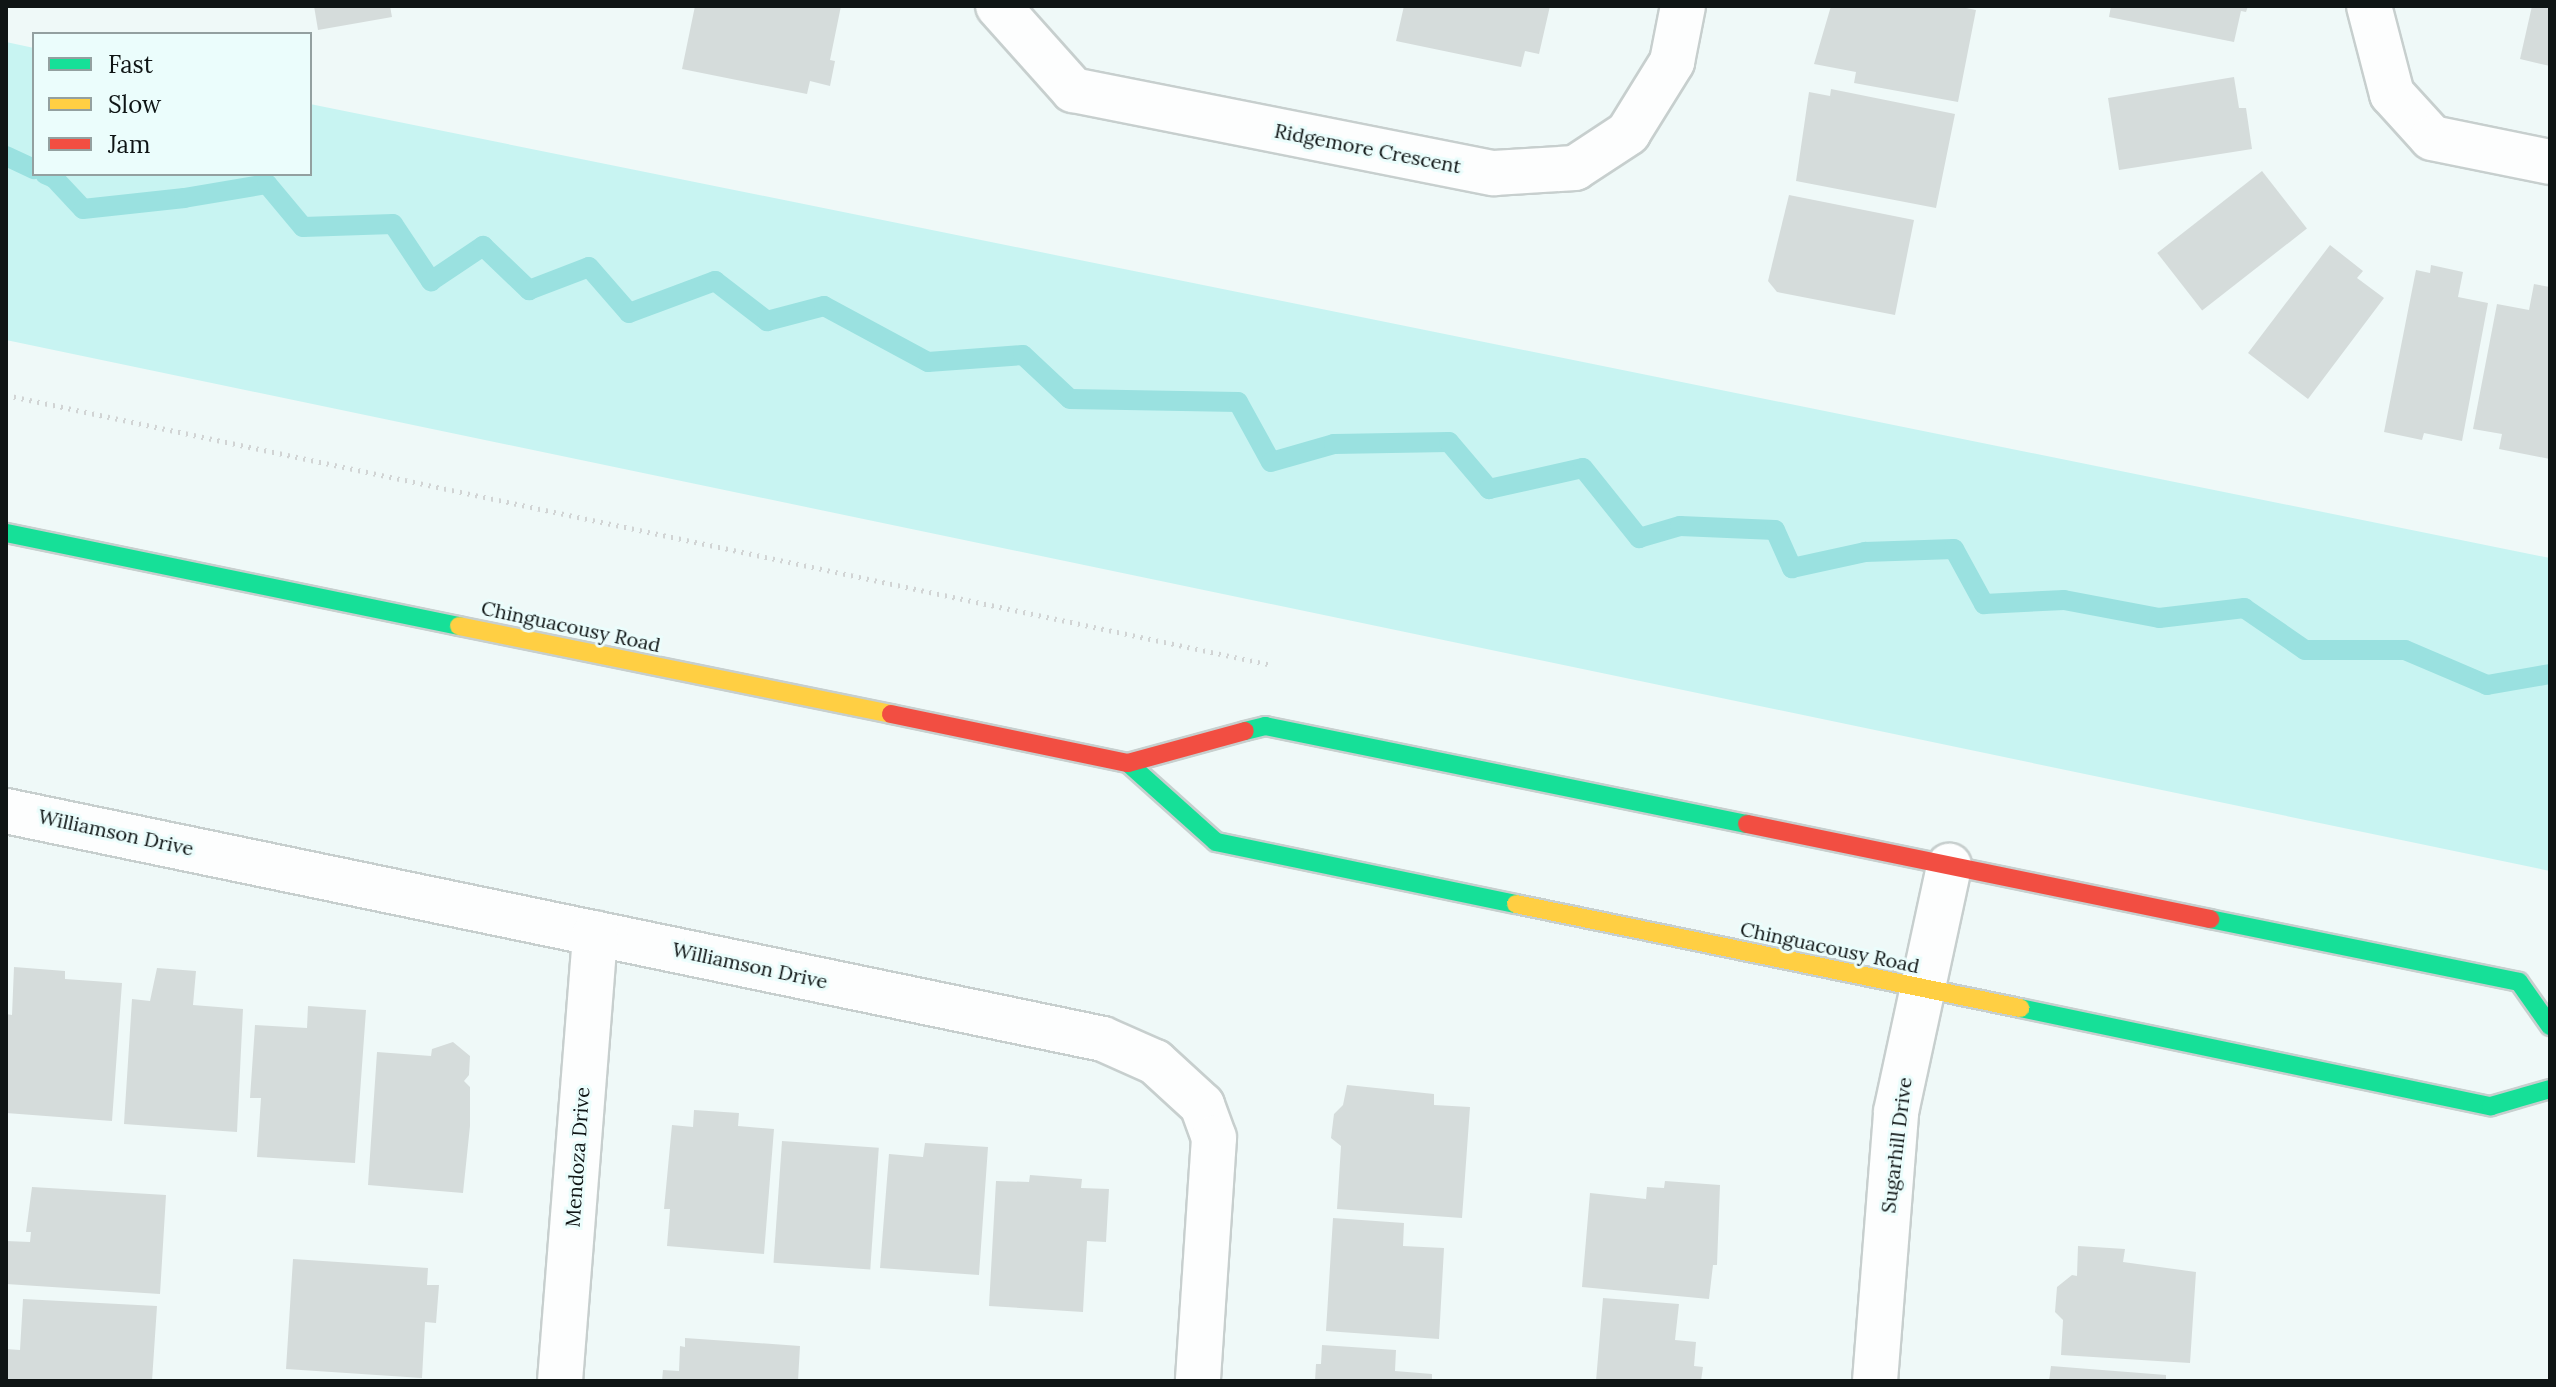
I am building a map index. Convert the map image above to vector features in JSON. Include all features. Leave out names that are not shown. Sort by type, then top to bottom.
[{"type":"main road","name":"Chinguacousy Road","points":[[6,533],[1128,763],[1265,726],[2519,982],[2550,1026]]},
{"type":"main road","name":"Chinguacousy Road","points":[[1128,763],[1216,842],[2491,1106],[2550,1089]]},
{"type":"street","name":"Ridgemore Crescent","points":[[998,6],[1073,90],[1494,173],[1575,168],[1628,133],[1672,62],[1683,6]]},
{"type":"street","points":[[2369,6],[2392,94],[2432,138],[2550,162]]},
{"type":"street","name":"Williamson Drive","points":[[6,811],[1103,1039],[1155,1062],[1202,1105],[1214,1138],[1198,1381]]},
{"type":"street","name":"Sugarhill Drive","points":[[1875,1381],[1896,1112],[1949,866]]},
{"type":"street","name":"Mendoza Drive","points":[[560,1381],[595,933]]},
{"type":"path","points":[[6,395],[1280,667]]},
{"type":"shaded area","points":[[6,42],[32,48],[32,176],[312,176],[312,104],[2550,558],[2550,871],[6,340]]},
{"type":"building","points":[[314,6],[390,6],[392,17],[318,30]]},
{"type":"building","points":[[695,6],[841,6],[830,60],[835,61],[830,86],[810,81],[807,94],[682,69]]},
{"type":"building","points":[[1404,6],[1550,6],[1539,54],[1525,51],[1521,67],[1396,41]]},
{"type":"building","points":[[1831,6],[1956,6],[1976,10],[1958,102],[1854,83],[1856,72],[1814,64]]},
{"type":"building","points":[[2111,6],[2248,6],[2246,12],[2241,11],[2234,42],[2109,17]]},
{"type":"building","points":[[2532,6],[2550,6],[2550,66],[2520,59]]},
{"type":"building","points":[[2234,77],[2239,108],[2246,108],[2252,149],[2119,170],[2108,98]]},
{"type":"building","points":[[1831,89],[1955,114],[1936,208],[1796,181],[1809,92],[1830,96]]},
{"type":"building","points":[[2262,171],[2307,229],[2202,310],[2157,253]]},
{"type":"building","points":[[1789,195],[1914,220],[1895,315],[1777,292],[1768,281]]},
{"type":"building","points":[[2330,245],[2363,271],[2357,278],[2384,298],[2308,399],[2248,353]]},
{"type":"building","points":[[2431,265],[2463,272],[2458,297],[2488,303],[2462,441],[2424,433],[2422,440],[2384,432],[2416,270],[2430,273]]},
{"type":"building","points":[[2534,284],[2550,287],[2550,459],[2499,449],[2502,434],[2473,429],[2497,304],[2529,310]]},
{"type":"building","points":[[14,967],[65,971],[65,979],[122,983],[112,1121],[6,1113],[6,1014],[12,1015]]},
{"type":"building","points":[[157,968],[196,971],[193,1005],[243,1009],[237,1132],[124,1124],[132,999],[150,1001]]},
{"type":"building","points":[[308,1006],[366,1010],[355,1163],[257,1157],[261,1098],[250,1098],[255,1025],[307,1028]]},
{"type":"building","points":[[453,1042],[470,1056],[469,1075],[464,1081],[470,1087],[470,1126],[463,1193],[368,1185],[377,1052],[431,1056],[432,1049]]},
{"type":"building","points":[[1347,1085],[1434,1094],[1434,1105],[1470,1107],[1462,1218],[1337,1209],[1341,1146],[1331,1138],[1334,1114],[1343,1105]]},
{"type":"building","points":[[694,1110],[739,1113],[738,1126],[774,1129],[764,1254],[667,1246],[670,1209],[664,1209],[672,1125],[693,1127]]},
{"type":"building","points":[[782,1141],[879,1148],[870,1269],[773,1263]]},
{"type":"building","points":[[925,1143],[988,1147],[979,1275],[880,1268],[889,1154],[923,1157]]},
{"type":"building","points":[[1030,1175],[1082,1179],[1081,1188],[1109,1189],[1106,1242],[1087,1241],[1083,1312],[989,1306],[996,1181],[1029,1182]]},
{"type":"building","points":[[1665,1181],[1720,1185],[1717,1265],[1713,1265],[1709,1299],[1582,1287],[1590,1193],[1646,1199],[1647,1187],[1664,1188]]},
{"type":"building","points":[[32,1187],[166,1195],[160,1294],[6,1284],[6,1241],[30,1242],[31,1232],[26,1232]]},
{"type":"building","points":[[1333,1218],[1404,1223],[1403,1246],[1444,1248],[1439,1339],[1326,1331]]},
{"type":"building","points":[[2078,1246],[2125,1249],[2123,1262],[2196,1272],[2190,1363],[2061,1355],[2063,1320],[2055,1312],[2057,1287],[2072,1275],[2077,1276]]},
{"type":"building","points":[[293,1259],[428,1268],[427,1285],[439,1285],[436,1323],[425,1322],[422,1378],[286,1369]]},
{"type":"building","points":[[1603,1298],[1679,1304],[1675,1340],[1696,1342],[1694,1366],[1703,1367],[1701,1381],[1596,1381]]},
{"type":"building","points":[[23,1299],[157,1306],[152,1381],[6,1381],[6,1349],[20,1350]]},
{"type":"building","points":[[685,1338],[800,1346],[798,1381],[662,1381],[663,1370],[679,1371],[680,1346],[685,1347]]},
{"type":"building","points":[[1322,1345],[1396,1350],[1395,1371],[1432,1374],[1432,1381],[1315,1381],[1316,1364],[1321,1364]]},
{"type":"building","points":[[2051,1366],[2166,1375],[2166,1381],[2049,1381]]},
{"type":"waterway","points":[[6,156],[32,168]]},
{"type":"waterway","points":[[50,176],[83,209],[184,198],[267,184],[303,227],[393,224],[431,281],[483,246],[529,290],[589,267],[629,313],[715,281],[767,321],[824,306],[928,362],[1023,355],[1070,399],[1238,402],[1271,462],[1334,444],[1449,442],[1489,489],[1583,468],[1639,538],[1680,526],[1775,530],[1792,568],[1865,552],[1954,549],[1984,604],[2064,600],[2159,618],[2244,608],[2305,650],[2405,650],[2487,685],[2550,674]]},
{"type":"traffic: fast","points":[[6,533],[459,626]]},
{"type":"traffic: fast","points":[[1245,731],[1265,726],[1747,824]]},
{"type":"traffic: fast","points":[[1128,763],[1216,842],[1516,904]]},
{"type":"traffic: fast","points":[[2210,919],[2519,982],[2550,1026]]},
{"type":"traffic: fast","points":[[2020,1008],[2491,1106],[2550,1089]]},
{"type":"traffic: slow","points":[[459,626],[891,714]]},
{"type":"traffic: slow","points":[[1516,904],[2020,1008]]},
{"type":"traffic: jam","points":[[891,714],[1128,763],[1245,731]]},
{"type":"traffic: jam","points":[[1747,824],[2210,919]]}]
